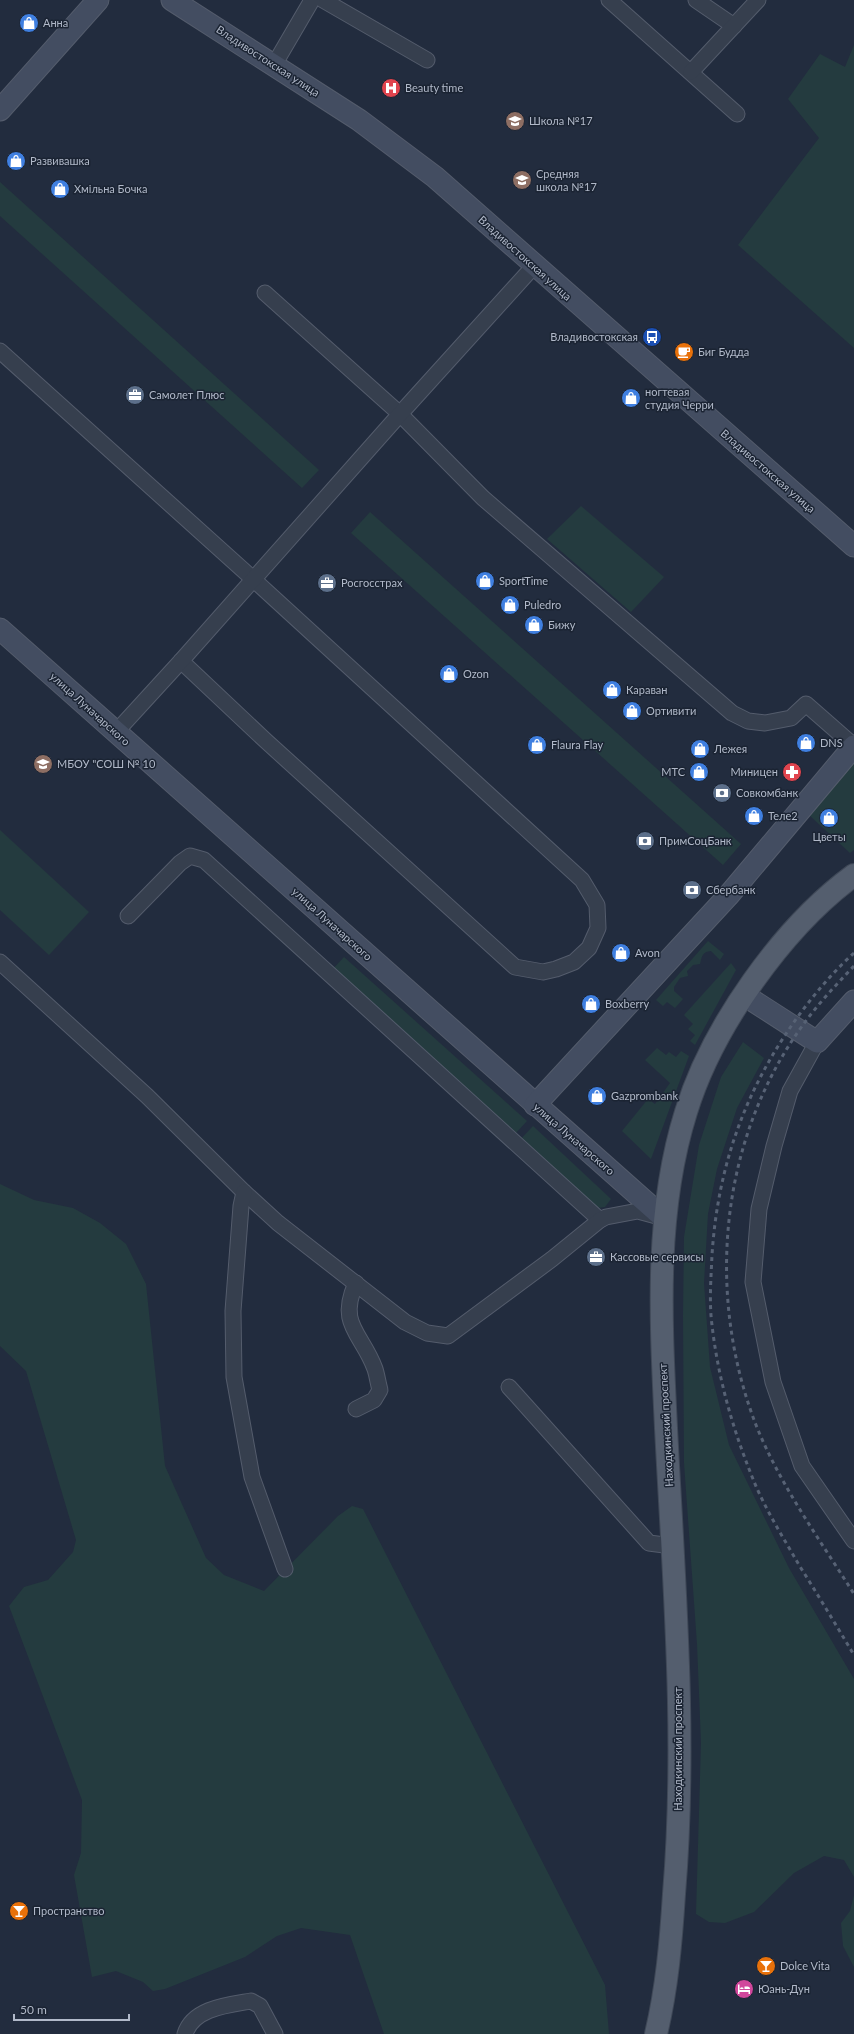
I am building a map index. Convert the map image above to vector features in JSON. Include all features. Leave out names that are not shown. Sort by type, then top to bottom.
[{"type":"main road","points":[[0,110],[98,0]]},
{"type":"main road","name":"Владивостокская улица","points":[[172,0],[359,120],[435,177],[534,266],[854,546]]},
{"type":"main road","name":"улица Луначарского","points":[[0,629],[665,1218]]},
{"type":"main road","points":[[536,1105],[728,896],[854,746]]},
{"type":"main road","name":"Находкинский проспект","points":[[656,2034],[666,1982],[670,1942],[677,1860],[680,1782],[680,1705],[662,1338],[665,1218],[671,1174],[686,1109],[711,1051],[744,995],[768,962],[814,908],[854,875]]},
{"type":"main road","points":[[744,995],[817,1042],[854,1001]]},
{"type":"street","points":[[274,65],[312,0]]},
{"type":"street","points":[[324,0],[427,60]]},
{"type":"street","points":[[609,0],[737,114]]},
{"type":"street","points":[[696,0],[734,26]]},
{"type":"street","points":[[691,72],[758,0]]},
{"type":"street","points":[[116,732],[534,266]]},
{"type":"street","points":[[265,293],[400,414],[482,498],[732,713],[748,721],[765,723],[791,718],[806,704],[854,746]]},
{"type":"street","points":[[0,351],[253,579],[582,880],[597,906],[598,928],[589,948],[574,962],[556,969],[543,972],[515,967],[266,741],[181,661]]},
{"type":"street","points":[[128,916],[180,863],[190,856],[204,860],[600,1220]]},
{"type":"street","points":[[0,962],[147,1096],[244,1192],[278,1223],[405,1322],[427,1333],[448,1336],[552,1259],[600,1220],[638,1211],[665,1218]]},
{"type":"street","points":[[817,1042],[790,1091],[774,1146],[759,1208],[753,1259],[753,1282],[773,1382],[802,1466],[854,1541]]},
{"type":"street","points":[[244,1192],[241,1206],[233,1312],[234,1377],[252,1477],[285,1569]]},
{"type":"street","points":[[356,1283],[349,1298],[349,1320],[375,1368],[380,1390],[374,1400],[356,1410]]},
{"type":"street","points":[[509,1387],[649,1543],[672,1546]]},
{"type":"street","points":[[185,2034],[186,2029],[198,2015],[251,2001],[260,2006],[275,2034]]},
{"type":"green space","points":[[854,45],[854,348],[738,245],[819,138],[788,99],[820,54],[845,67]]},
{"type":"green space","points":[[0,182],[319,470],[302,488],[0,216]]},
{"type":"green space","points":[[581,506],[664,577],[631,612],[547,539]]},
{"type":"green space","points":[[370,512],[741,844],[723,865],[351,533]]},
{"type":"green space","points":[[854,756],[854,850],[850,853],[808,814]]},
{"type":"green space","points":[[0,830],[89,912],[49,955],[0,910]]},
{"type":"green space","points":[[708,941],[724,954],[720,960],[711,951],[704,953],[700,964],[693,965],[687,971],[688,976],[680,978],[674,987],[674,991],[683,999],[675,1008],[667,1002],[663,1006],[656,1000]]},
{"type":"green space","points":[[344,957],[527,1121],[515,1134],[332,970]]},
{"type":"green space","points":[[731,963],[736,970],[695,1045],[690,1041],[695,1035],[688,1029],[693,1024],[684,1015]]},
{"type":"green space","points":[[743,1042],[764,1058],[737,1108],[717,1169],[708,1214],[704,1283],[710,1367],[729,1445],[789,1568],[854,1679],[854,1877],[844,1860],[824,1856],[794,1873],[754,1912],[725,1923],[709,1922],[696,1914],[701,1743],[697,1644],[684,1463],[684,1237],[699,1145],[721,1077]]},
{"type":"green space","points":[[657,1048],[666,1055],[669,1052],[676,1057],[681,1051],[689,1056],[651,1159],[622,1131],[648,1099],[655,1104],[670,1083],[645,1060]]},
{"type":"green space","points":[[533,1126],[611,1199],[605,1207],[597,1208],[520,1140]]},
{"type":"green space","points":[[0,1184],[34,1200],[73,1208],[100,1223],[126,1244],[146,1284],[165,1466],[206,1558],[224,1575],[264,1591],[338,1516],[352,1506],[363,1509],[605,1985],[609,2034],[384,2034],[350,1935],[301,1928],[277,1936],[245,1957],[165,1989],[153,1991],[143,1982],[116,1971],[92,1977],[74,1875],[81,1853],[82,1800],[9,1606],[24,1587],[48,1580],[73,1552],[76,1540],[26,1371],[0,1346]]},
{"type":"green space","points":[[854,1895],[854,1967],[843,1946],[841,1923],[850,1911]]},
{"type":"railway","points":[[854,953],[827,980],[802,1011],[766,1067],[751,1096],[739,1126],[721,1188],[715,1221],[710,1299],[711,1317],[722,1384],[739,1442],[753,1479],[763,1501],[799,1565],[854,1655]]},
{"type":"railway","points":[[854,966],[819,1004],[800,1029],[773,1073],[752,1121],[737,1170],[729,1221],[727,1273],[730,1325],[740,1376],[756,1425],[789,1491],[814,1533],[854,1594]]},
{"type":"place","name":"Анна","points":[[29,23]]},
{"type":"place","name":"Beauty time","points":[[391,88]]},
{"type":"place","name":"Школа №17","points":[[515,121]]},
{"type":"place","name":"Развивашка","points":[[16,161]]},
{"type":"place","name":"Средняя школа №17","points":[[522,180]]},
{"type":"place","name":"Хмільна Бочка","points":[[60,189]]},
{"type":"place","name":"Владивостокская","points":[[652,337]]},
{"type":"place","name":"Биг Будда","points":[[684,352]]},
{"type":"place","name":"Самолет Плюс","points":[[135,395]]},
{"type":"place","name":"ногтевая студия Черри","points":[[631,398]]},
{"type":"place","name":"SportTime","points":[[485,581]]},
{"type":"place","name":"Росгосстрах","points":[[327,583]]},
{"type":"place","name":"Puledro","points":[[510,605]]},
{"type":"place","name":"Бижу","points":[[534,625]]},
{"type":"place","name":"Ozon","points":[[449,674]]},
{"type":"place","name":"Караван","points":[[612,690]]},
{"type":"place","name":"Ортивити","points":[[632,711]]},
{"type":"place","name":"DNS","points":[[806,743]]},
{"type":"place","name":"Flaura Flay","points":[[537,745]]},
{"type":"place","name":"Лежея","points":[[700,749]]},
{"type":"place","name":"МБОУ \"СОШ № 10","points":[[43,764]]},
{"type":"place","name":"МТС","points":[[699,772]]},
{"type":"place","name":"Миницен","points":[[792,772]]},
{"type":"place","name":"Совкомбанк","points":[[722,793]]},
{"type":"place","name":"Теле2","points":[[754,816]]},
{"type":"place","name":"Цветы","points":[[829,818]]},
{"type":"place","name":"ПримСоцБанк","points":[[645,841]]},
{"type":"place","name":"Сбербанк","points":[[692,890]]},
{"type":"place","name":"Avon","points":[[621,953]]},
{"type":"place","name":"Boxberry","points":[[591,1004]]},
{"type":"place","name":"Gazprombank","points":[[597,1096]]},
{"type":"place","name":"Кассовые сервисы","points":[[596,1257]]},
{"type":"place","name":"Пространство","points":[[19,1911]]},
{"type":"place","name":"Dolce Vita","points":[[766,1966]]},
{"type":"place","name":"Юань-Дун","points":[[744,1989]]}]
